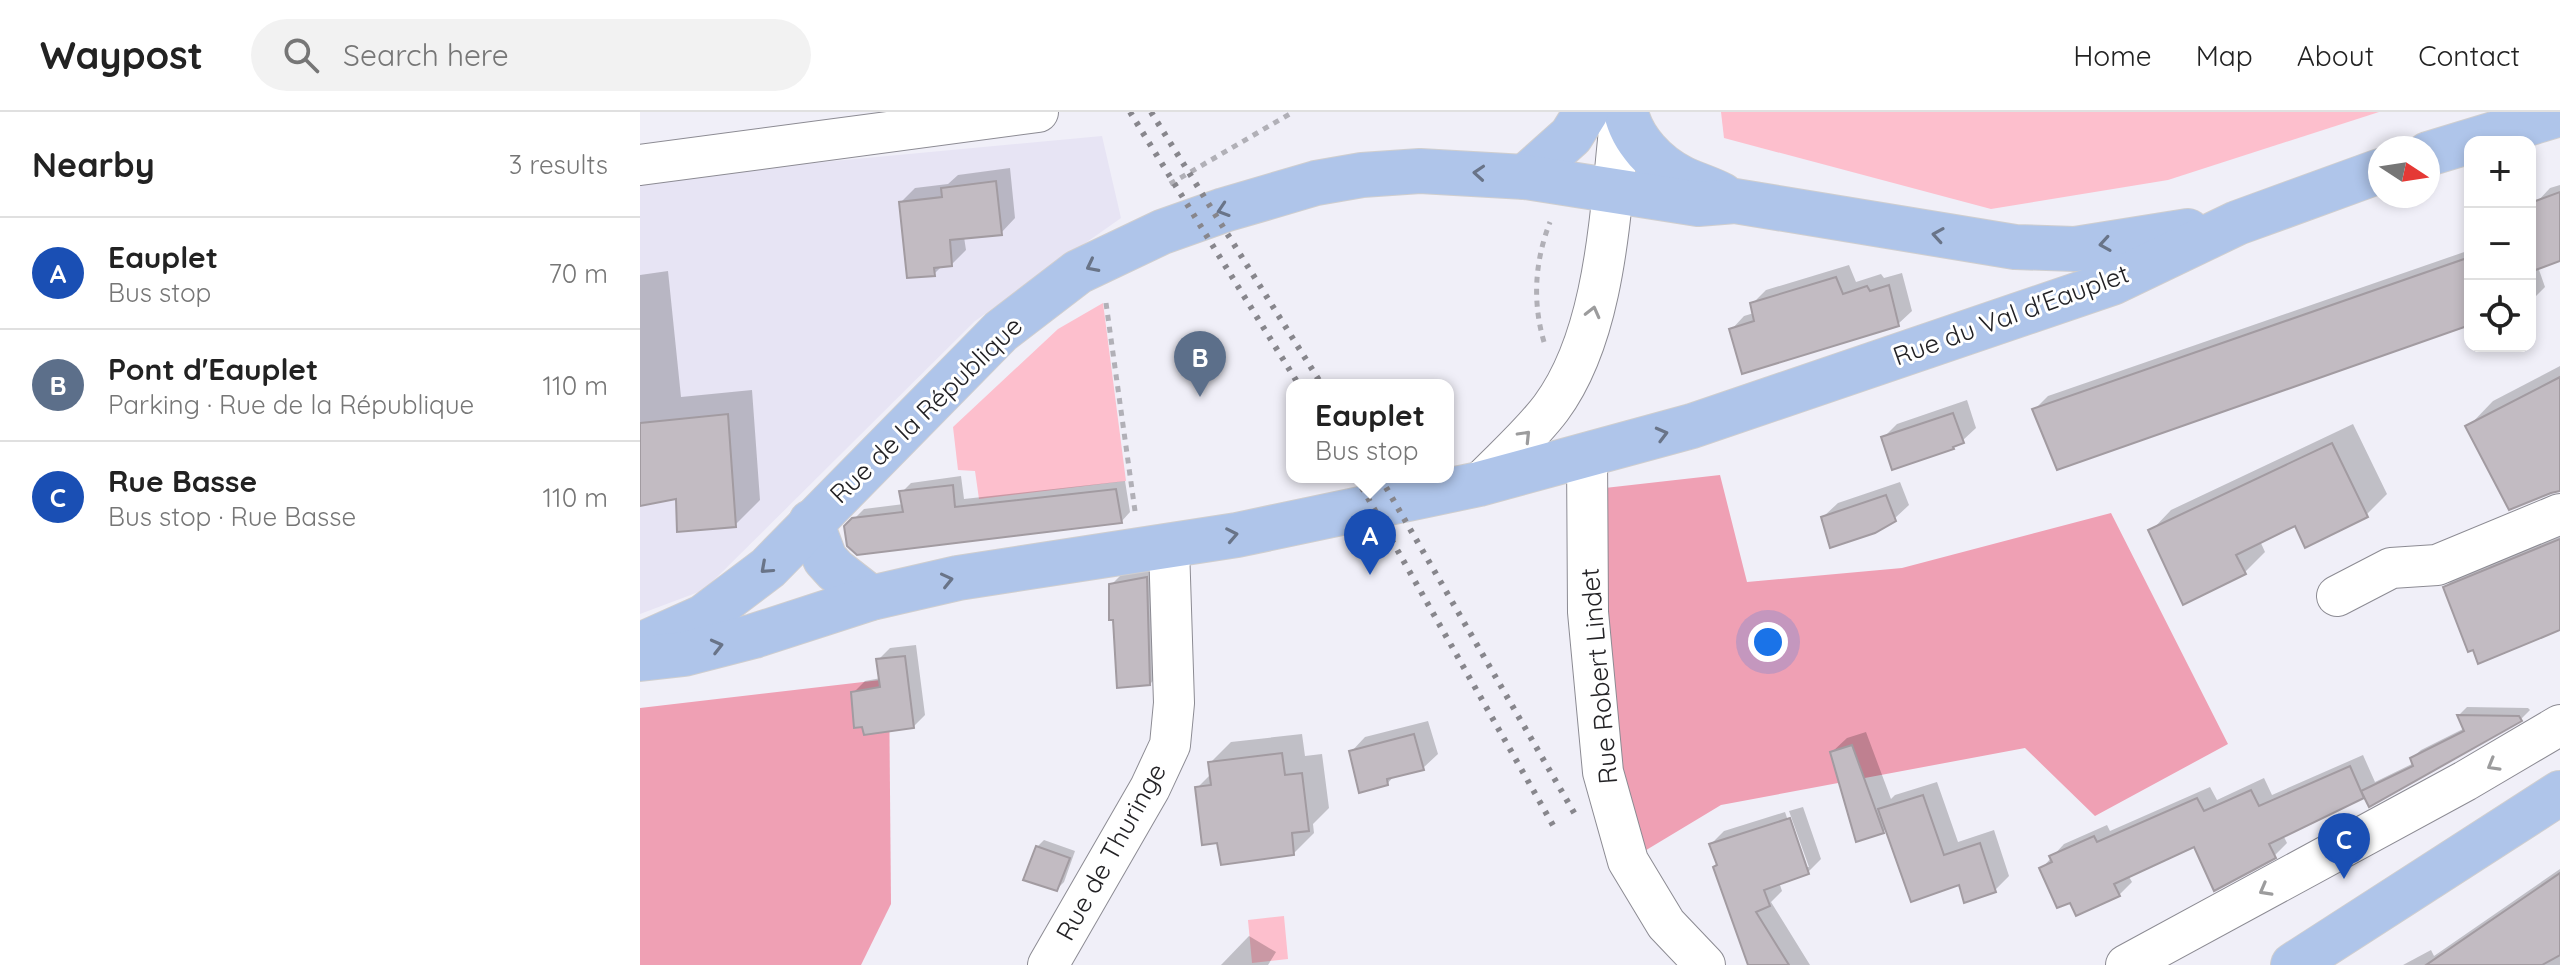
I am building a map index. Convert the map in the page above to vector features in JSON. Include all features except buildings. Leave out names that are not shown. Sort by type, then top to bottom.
[{"type":"main road","points":[[1525,177],[1571,136],[1586,112]]},
{"type":"main road","points":[[1624,112],[1638,140],[1657,160],[1682,178],[1702,184],[1735,201]]},
{"type":"main road","points":[[2440,150],[2560,114]]},
{"type":"main road","name":"Rue de la République","points":[[640,645],[703,617],[768,568],[1001,331],[1078,272],[1132,245],[1224,210],[1316,183],[1362,175],[1420,171],[1525,177],[1612,189]]},
{"type":"main road","points":[[2237,223],[2368,175]]},
{"type":"main road","name":"Rue du Val d'Eauplet","points":[[1612,189],[1698,204],[1735,201],[2015,247],[2075,249],[2237,223]]},
{"type":"main road","name":"Rue du Val d'Eauplet","points":[[1587,454],[1692,426],[2112,283],[2237,223]]},
{"type":"main road","points":[[640,659],[684,654],[754,636],[871,598],[958,578],[1155,548],[1479,484],[1587,454]]},
{"type":"main road","points":[[811,522],[825,559],[871,598]]},
{"type":"main road","points":[[2293,965],[2560,793]]},
{"type":"street","points":[[640,165],[1038,112]]},
{"type":"street","points":[[1479,484],[1541,420],[1565,384],[1588,331],[1596,299],[1624,112]]},
{"type":"street","name":"Rue Robert Lindet","points":[[1587,454],[1588,612],[1603,772],[1628,861],[1666,924],[1705,965]]},
{"type":"street","points":[[2337,596],[2391,568],[2437,565],[2560,514]]},
{"type":"street","name":"Rue de Thuringe","points":[[1048,965],[1150,788],[1170,745],[1174,703],[1155,548]]},
{"type":"street","points":[[2126,965],[2465,781],[2560,725]]},
{"type":"path","points":[[1162,188],[1293,112]]},
{"type":"path","points":[[1106,298],[1155,548]]},
{"type":"shaded area","points":[[1721,112],[2379,112],[2168,180],[1991,209],[1724,138]]},
{"type":"shaded area","points":[[1102,136],[1121,218],[975,321],[704,590],[640,614],[640,179]]},
{"type":"shaded area","points":[[1103,303],[1126,481],[979,499],[975,471],[958,470],[953,427],[1058,329]]},
{"type":"shaded area","points":[[1720,475],[1747,582],[1902,568],[2111,513],[2228,744],[2095,816],[2025,748],[1721,805],[1628,861],[1587,490]]},
{"type":"shaded area","points":[[889,679],[891,904],[861,965],[640,965],[640,708]]},
{"type":"shaded area","points":[[1284,916],[1288,959],[1252,963],[1248,920]]},
{"type":"railway","points":[[1130,112],[1295,379]]},
{"type":"railway","points":[[1151,112],[1318,379]]},
{"type":"railway","points":[[1359,483],[1554,827]]},
{"type":"railway","points":[[1383,483],[1576,816]]},
{"type":"place","name":"Pont d'Eauplet","points":[[1200,397]]},
{"type":"place","name":"Eauplet","points":[[1370,575]]},
{"type":"place","name":"Rue Basse","points":[[2344,879]]}]
